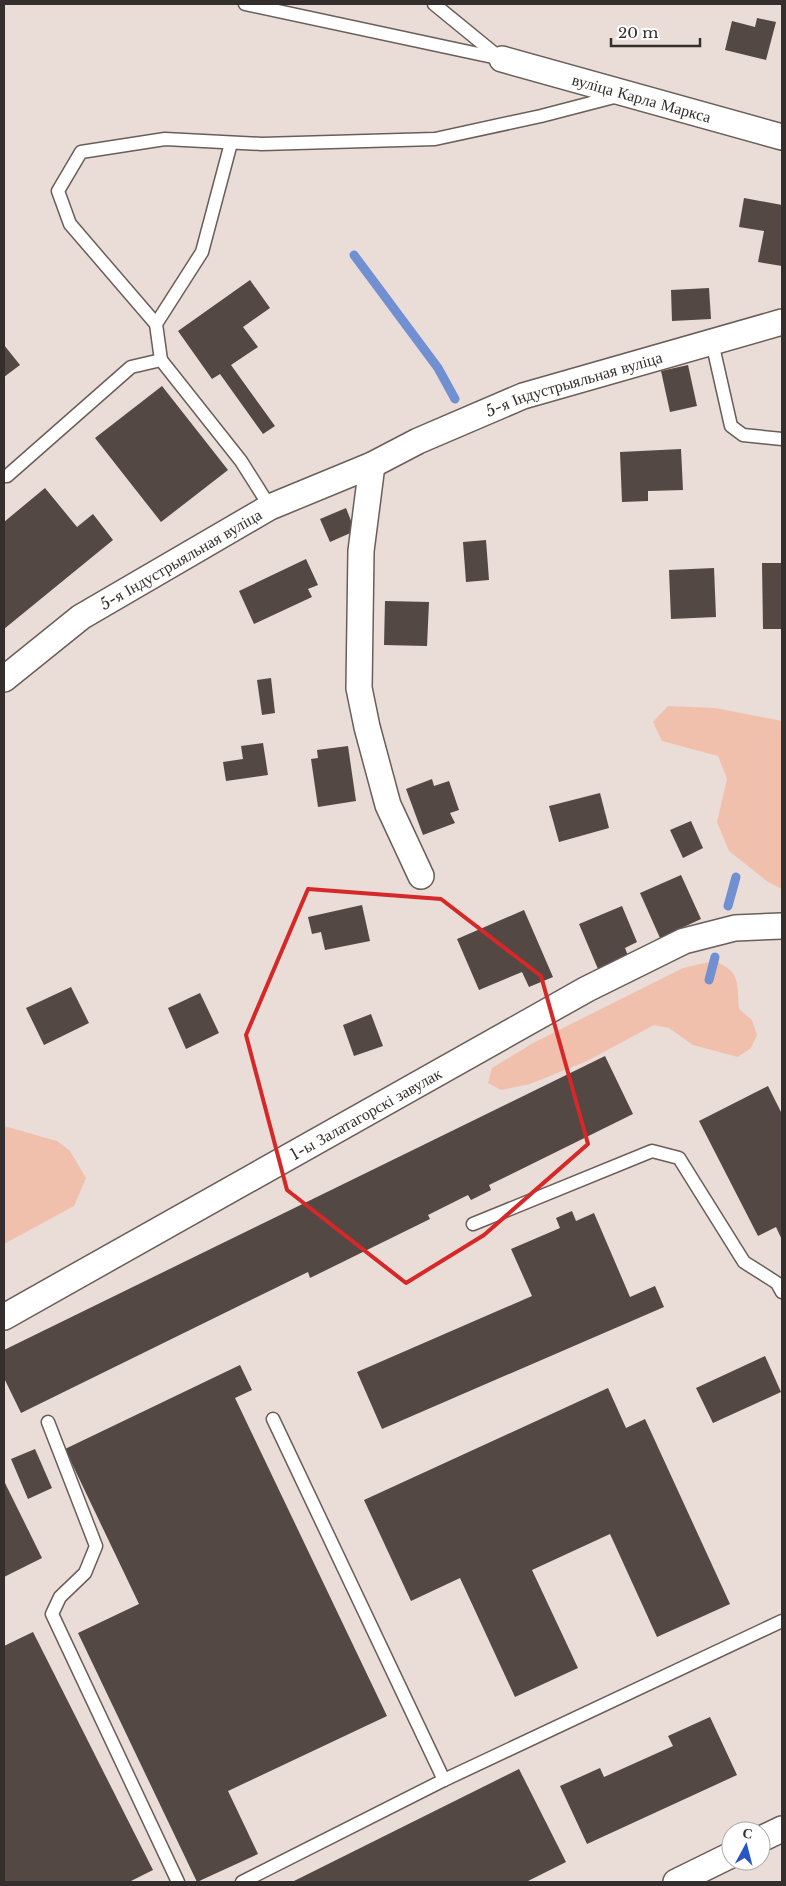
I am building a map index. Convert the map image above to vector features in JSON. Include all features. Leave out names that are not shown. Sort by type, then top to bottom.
[{"type":"street","name":"вуліца Карла Маркса","points":[[502,59],[782,137]]},
{"type":"street","name":"5-я Індустрыяльная вуліца","points":[[4,679],[81,617],[270,507],[372,465],[418,441],[523,396],[782,322]]},
{"type":"street","points":[[372,465],[361,550],[360,688],[367,727],[388,805],[421,876]]},
{"type":"street","name":"1-ы Залатагорскі завулак","points":[[4,1317],[588,989],[684,941],[735,928],[782,926]]},
{"type":"street","points":[[676,1882],[721,1859]]},
{"type":"lane","points":[[245,4],[502,59]]},
{"type":"lane","points":[[434,4],[502,59]]},
{"type":"lane","points":[[270,507],[241,461],[161,360],[156,324],[70,224],[58,190],[81,152],[165,139],[262,144],[435,139],[541,116],[625,94]]},
{"type":"lane","points":[[156,324],[202,252],[231,143]]},
{"type":"lane","points":[[712,342],[731,426],[743,434],[782,439]]},
{"type":"lane","points":[[4,476],[7,476],[131,367],[161,360]]},
{"type":"lane","points":[[473,1224],[652,1151],[678,1158],[744,1262],[778,1283],[782,1292]]},
{"type":"lane","points":[[274,1419],[444,1780]]},
{"type":"lane","points":[[48,1422],[96,1546],[84,1573],[60,1597],[52,1614],[178,1882]]},
{"type":"lane","points":[[242,1882],[444,1780],[782,1621]]},
{"type":"highlighted area","points":[[308,889],[441,899],[541,976],[588,1144],[484,1235],[406,1283],[287,1190],[246,1035]]},
{"type":"shaded area","points":[[668,706],[715,708],[782,721],[782,889],[768,882],[729,851],[717,822],[727,779],[718,756],[662,741],[653,722]]},
{"type":"shaded area","points":[[713,961],[729,969],[736,979],[739,1009],[752,1020],[757,1035],[751,1048],[738,1057],[693,1045],[669,1028],[654,1025],[587,1061],[530,1084],[501,1090],[488,1083],[492,1068],[533,1043],[683,968]]},
{"type":"shaded area","points":[[4,1126],[57,1141],[70,1151],[86,1178],[74,1206],[4,1244]]},
{"type":"building","points":[[757,18],[776,22],[766,60],[725,50],[732,21],[755,27]]},
{"type":"building","points":[[744,198],[782,205],[782,266],[758,262],[764,231],[739,227]]},
{"type":"building","points":[[250,280],[270,308],[243,327],[258,347],[231,365],[275,426],[263,434],[220,374],[212,379],[178,331]]},
{"type":"building","points":[[709,288],[711,319],[672,321],[671,290]]},
{"type":"building","points":[[4,345],[20,365],[4,377]]},
{"type":"building","points":[[688,365],[697,406],[670,412],[661,371]]},
{"type":"building","points":[[162,386],[228,470],[161,522],[95,438]]},
{"type":"building","points":[[681,449],[683,490],[648,491],[648,501],[622,502],[620,452]]},
{"type":"building","points":[[45,488],[77,527],[93,514],[113,540],[4,629],[4,522]]},
{"type":"building","points":[[346,508],[355,531],[330,542],[320,519]]},
{"type":"building","points":[[486,540],[489,580],[466,582],[463,542]]},
{"type":"building","points":[[306,559],[318,585],[308,589],[312,597],[254,624],[239,591]]},
{"type":"building","points":[[762,563],[782,563],[782,629],[763,629]]},
{"type":"building","points":[[714,568],[716,617],[671,619],[669,570]]},
{"type":"building","points":[[385,601],[429,602],[427,646],[384,645]]},
{"type":"building","points":[[271,678],[275,713],[262,715],[257,680]]},
{"type":"building","points":[[263,743],[268,775],[226,781],[223,762],[243,759],[241,746]]},
{"type":"building","points":[[348,746],[356,801],[318,807],[311,759],[318,758],[317,750]]},
{"type":"building","points":[[432,779],[434,786],[449,781],[459,810],[450,813],[455,823],[423,835],[406,789]]},
{"type":"building","points":[[600,793],[609,828],[559,842],[549,806]]},
{"type":"building","points":[[691,821],[703,848],[683,858],[670,830]]},
{"type":"building","points":[[681,875],[701,919],[660,938],[640,893]]},
{"type":"building","points":[[362,905],[370,941],[325,950],[321,932],[312,934],[308,917]]},
{"type":"building","points":[[622,906],[637,942],[625,948],[628,956],[598,969],[579,924]]},
{"type":"building","points":[[524,910],[553,977],[529,987],[522,972],[479,990],[457,939]]},
{"type":"building","points":[[71,987],[89,1023],[44,1045],[26,1008]]},
{"type":"building","points":[[200,993],[219,1033],[186,1049],[168,1008]]},
{"type":"building","points":[[371,1014],[383,1046],[354,1056],[343,1025]]},
{"type":"building","points":[[605,1056],[633,1114],[489,1185],[491,1190],[471,1200],[468,1195],[428,1215],[430,1219],[310,1278],[308,1272],[21,1413],[4,1378],[4,1350]]},
{"type":"building","points":[[768,1086],[782,1114],[782,1240],[776,1227],[758,1236],[699,1121]]},
{"type":"building","points":[[572,1211],[576,1221],[594,1213],[630,1297],[655,1286],[664,1307],[382,1429],[357,1372],[532,1296],[511,1249],[560,1228],[556,1218]]},
{"type":"building","points":[[765,1356],[781,1392],[713,1423],[696,1388]]},
{"type":"building","points":[[240,1365],[252,1390],[235,1398],[387,1716],[228,1791],[258,1854],[197,1882],[78,1633],[139,1604],[65,1449]]},
{"type":"building","points":[[608,1388],[626,1428],[645,1419],[730,1604],[657,1637],[610,1534],[532,1570],[578,1668],[515,1697],[460,1578],[411,1601],[364,1500]]},
{"type":"building","points":[[35,1449],[52,1488],[28,1499],[11,1459]]},
{"type":"building","points":[[4,1481],[42,1558],[4,1577]]},
{"type":"building","points":[[33,1632],[153,1870],[129,1882],[4,1882],[4,1646]]},
{"type":"building","points":[[710,1717],[737,1775],[587,1844],[560,1786],[600,1768],[604,1777],[673,1746],[668,1736]]},
{"type":"building","points":[[519,1769],[566,1862],[526,1882],[292,1882]]},
{"type":"waterway","points":[[354,255],[438,368],[455,399]]},
{"type":"waterway","points":[[728,906],[736,877]]},
{"type":"waterway","points":[[709,980],[715,957]]}]
